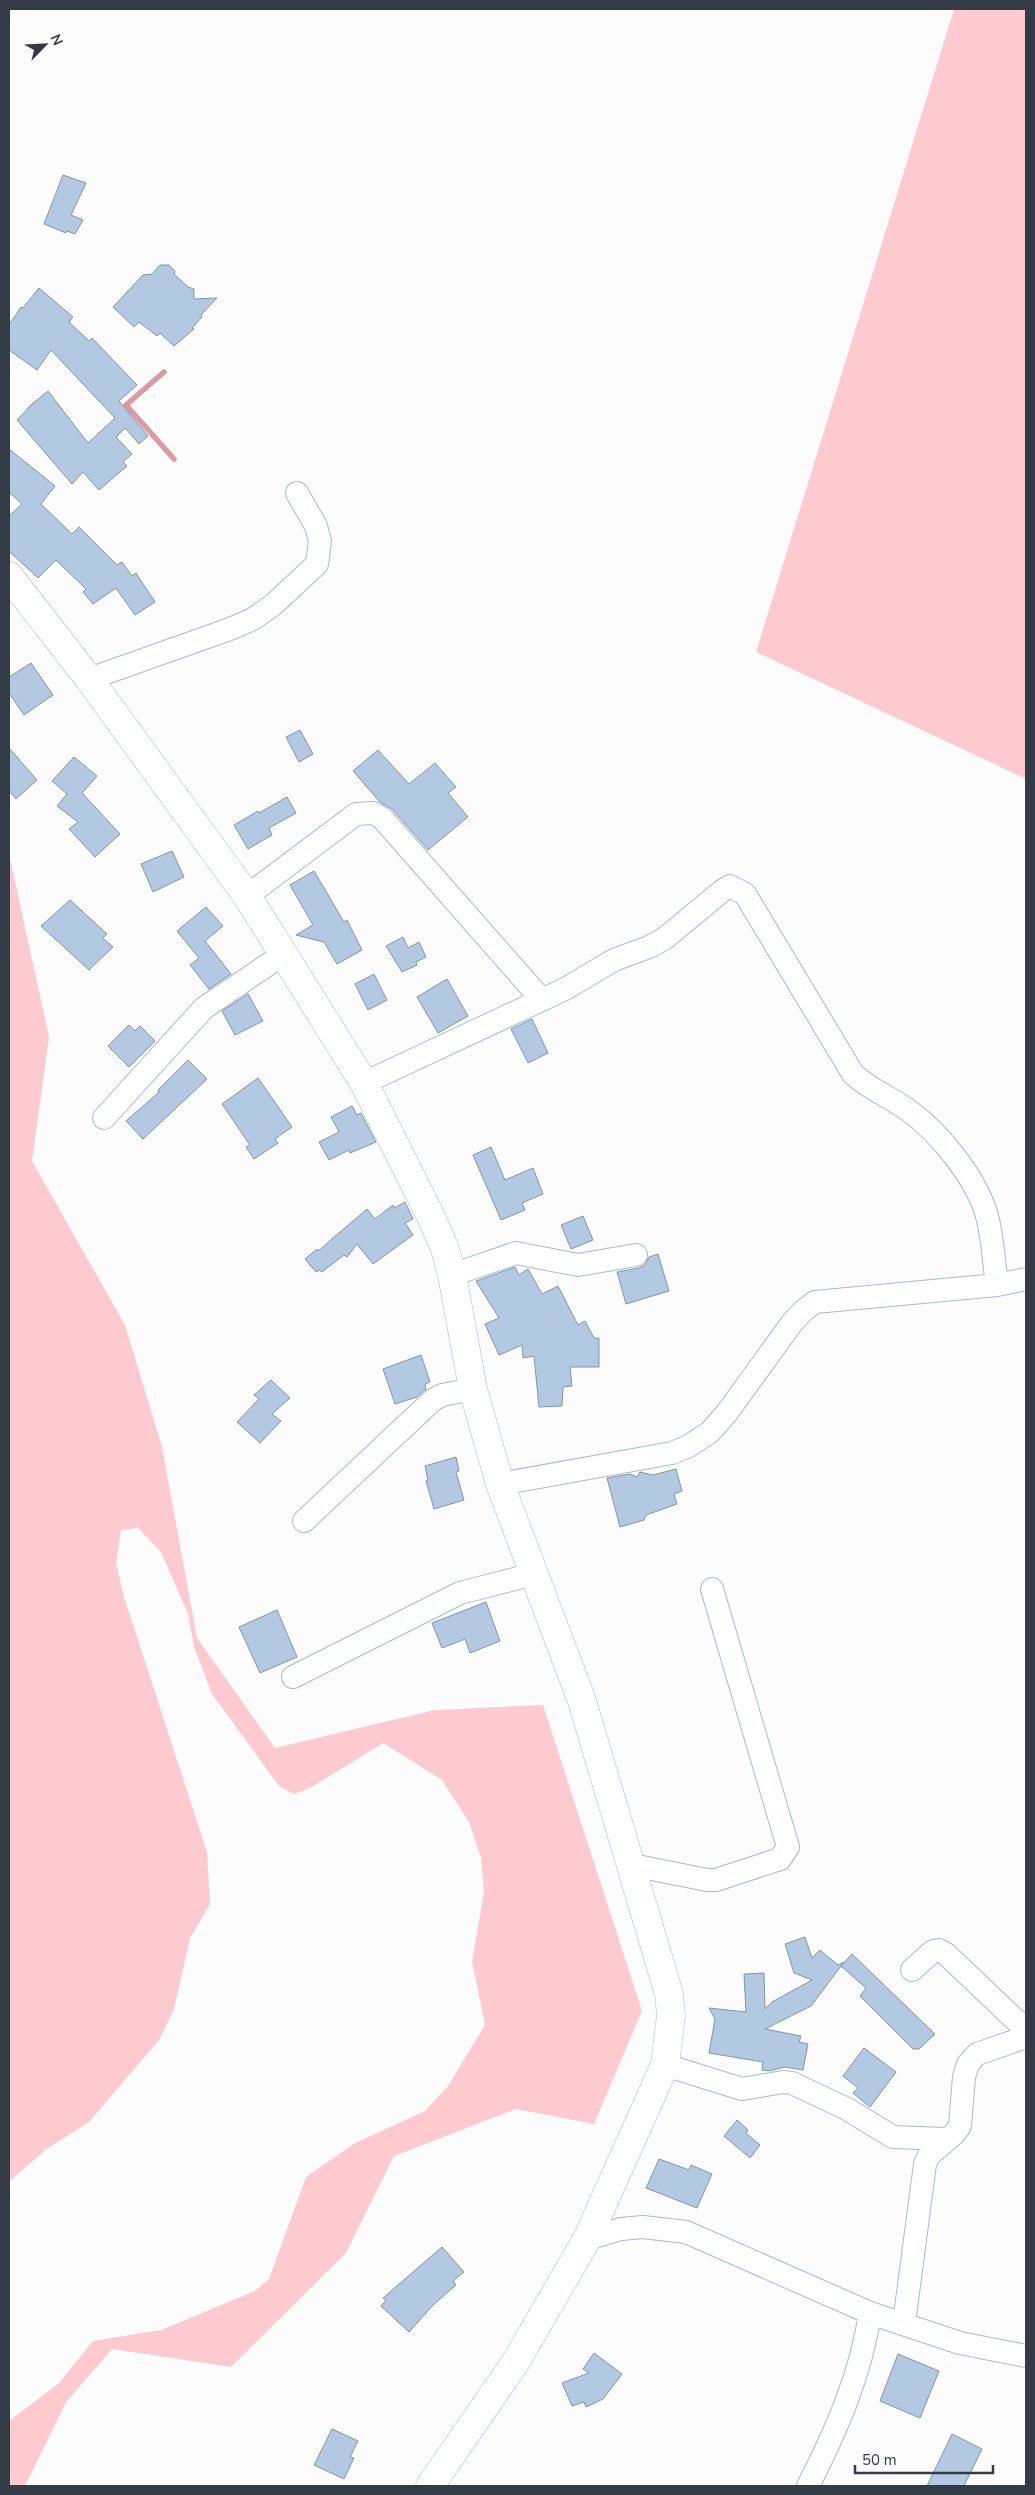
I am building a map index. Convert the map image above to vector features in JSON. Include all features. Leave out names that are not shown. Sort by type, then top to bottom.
[{"type":"main road","points":[[9,576],[89,679],[247,896],[364,1083],[432,1219],[445,1249],[452,1275],[472,1389],[500,1484],[582,1700],[669,1994],[671,2015],[664,2065],[587,2239],[515,2363],[430,2486]]},
{"type":"street","points":[[89,679],[230,629],[253,618],[273,605],[317,564],[320,541],[316,526],[297,493]]},
{"type":"street","points":[[247,896],[356,814],[372,813],[382,818],[542,1000]]},
{"type":"street","points":[[364,1083],[565,990],[614,960],[656,943],[722,890],[730,886],[745,894],[853,1074],[863,1083],[909,1111],[946,1145],[956,1157],[984,1207],[988,1221],[997,1285]]},
{"type":"street","points":[[104,1118],[204,1008],[285,954]]},
{"type":"street","points":[[452,1275],[516,1253],[578,1266],[636,1255]]},
{"type":"street","points":[[500,1484],[672,1453],[689,1446],[710,1432],[726,1414],[792,1323],[803,1311],[816,1302],[997,1285],[1026,1279]]},
{"type":"street","points":[[304,1521],[433,1400],[442,1395],[472,1389]]},
{"type":"street","points":[[293,1677],[460,1593],[534,1574]]},
{"type":"street","points":[[632,1865],[707,1880],[716,1880],[780,1859],[785,1855],[788,1847],[712,1589]]},
{"type":"street","points":[[912,1970],[933,1950],[939,1950],[946,1954],[1026,2030]]},
{"type":"street","points":[[904,2323],[925,2164],[929,2156],[960,2126],[964,2077],[968,2064],[977,2054],[1026,2036]]},
{"type":"street","points":[[664,2065],[742,2089],[783,2082],[792,2083],[847,2109],[893,2137],[946,2140]]},
{"type":"street","points":[[587,2239],[621,2229],[636,2228],[686,2232],[870,2313],[960,2343],[1026,2356]]},
{"type":"street","points":[[808,2486],[839,2425],[866,2342],[870,2313]]},
{"type":"shaded area","points":[[954,9],[1026,9],[1026,779],[756,652]]},
{"type":"shaded area","points":[[9,854],[49,1037],[32,1161],[125,1325],[162,1447],[197,1638],[275,1748],[435,1710],[543,1705],[642,2011],[594,2124],[516,2109],[394,2156],[346,2253],[231,2367],[112,2349],[66,2402],[25,2486],[9,2486],[9,2421],[58,2384],[93,2341],[161,2330],[255,2291],[269,2279],[306,2177],[355,2143],[425,2111],[448,2086],[485,2025],[472,1962],[484,1892],[481,1857],[469,1822],[442,1780],[383,1743],[310,1788],[294,1794],[279,1786],[212,1694],[194,1647],[188,1614],[161,1552],[138,1528],[121,1530],[116,1563],[124,1597],[207,1852],[210,1904],[190,1938],[174,2009],[159,2040],[89,2122],[45,2150],[9,2182]]},
{"type":"building","points":[[63,175],[86,183],[71,215],[83,220],[75,234],[67,231],[66,233],[44,224]]},
{"type":"building","points":[[160,265],[169,265],[175,271],[174,274],[188,287],[194,289],[194,299],[217,298],[201,315],[202,317],[192,328],[194,329],[174,346],[160,333],[157,336],[139,322],[134,327],[113,307],[143,275],[152,274]]},
{"type":"building","points":[[39,288],[73,317],[69,322],[89,341],[92,338],[137,385],[119,401],[148,436],[139,444],[125,428],[116,437],[132,454],[123,462],[127,466],[99,490],[83,472],[72,484],[17,420],[48,391],[88,443],[115,418],[51,350],[37,370],[9,350],[9,325],[21,307],[23,308]]},
{"type":"building","points":[[9,449],[55,486],[41,504],[72,534],[79,527],[117,565],[122,562],[132,576],[136,573],[155,602],[135,615],[116,588],[93,604],[83,592],[86,589],[56,560],[38,578],[9,551],[9,516],[22,504],[9,492]]},
{"type":"building","points":[[31,663],[53,695],[24,715],[9,693],[9,677]]},
{"type":"building","points":[[300,730],[313,754],[299,762],[286,737]]},
{"type":"building","points":[[9,748],[37,780],[16,799],[9,790]]},
{"type":"building","points":[[378,750],[409,784],[435,763],[456,787],[448,793],[468,817],[428,850],[392,809],[380,802],[353,771]]},
{"type":"building","points":[[74,757],[97,776],[82,793],[120,834],[95,857],[69,829],[78,822],[57,806],[67,794],[52,781]]},
{"type":"building","points":[[287,797],[296,813],[269,828],[272,835],[248,849],[234,825]]},
{"type":"building","points":[[172,851],[184,877],[153,892],[141,864]]},
{"type":"building","points":[[314,871],[344,922],[347,920],[362,950],[337,964],[324,942],[296,935],[313,925],[290,885]]},
{"type":"building","points":[[70,900],[107,934],[103,938],[113,947],[89,970],[41,926]]},
{"type":"building","points":[[206,907],[223,926],[205,941],[231,974],[209,989],[190,965],[199,958],[177,931]]},
{"type":"building","points":[[403,937],[408,948],[419,942],[426,957],[416,962],[417,965],[402,972],[386,946]]},
{"type":"building","points":[[374,974],[387,1000],[368,1010],[355,984]]},
{"type":"building","points":[[447,979],[468,1016],[438,1033],[417,997]]},
{"type":"building","points":[[248,994],[263,1021],[235,1035],[222,1011]]},
{"type":"building","points":[[532,1019],[548,1053],[528,1063],[511,1029]]},
{"type":"building","points":[[129,1025],[135,1031],[140,1026],[155,1041],[129,1067],[108,1046]]},
{"type":"building","points":[[188,1060],[207,1079],[143,1139],[126,1121],[159,1092],[158,1090]]},
{"type":"building","points":[[258,1078],[292,1127],[275,1139],[278,1143],[254,1159],[246,1147],[250,1145],[222,1104]]},
{"type":"building","points":[[352,1106],[357,1115],[361,1113],[376,1142],[350,1153],[349,1150],[329,1160],[319,1142],[339,1132],[331,1117]]},
{"type":"building","points":[[491,1147],[505,1180],[533,1168],[543,1194],[522,1203],[525,1210],[501,1220],[473,1155]]},
{"type":"building","points":[[405,1202],[413,1219],[405,1223],[413,1235],[373,1264],[357,1244],[347,1257],[344,1255],[322,1272],[319,1270],[316,1272],[305,1259],[317,1249],[318,1251],[367,1209],[375,1219],[393,1205],[394,1208]]},
{"type":"building","points":[[583,1216],[593,1240],[571,1249],[561,1225]]},
{"type":"building","points":[[658,1254],[669,1291],[626,1304],[617,1272],[639,1268],[645,1265],[649,1257]]},
{"type":"building","points":[[515,1267],[519,1275],[528,1269],[542,1294],[558,1286],[578,1325],[585,1321],[594,1338],[599,1338],[599,1367],[570,1367],[572,1386],[563,1387],[562,1406],[539,1407],[534,1356],[523,1358],[522,1345],[499,1355],[485,1324],[499,1318],[476,1281]]},
{"type":"building","points":[[421,1355],[430,1382],[425,1384],[426,1389],[417,1397],[395,1404],[383,1369]]},
{"type":"building","points":[[271,1380],[290,1398],[272,1414],[281,1421],[260,1443],[237,1422],[259,1399],[254,1395]]},
{"type":"building","points":[[456,1457],[459,1471],[456,1472],[464,1500],[434,1509],[426,1481],[428,1480],[425,1466]]},
{"type":"building","points":[[676,1469],[682,1491],[674,1494],[677,1504],[646,1515],[644,1520],[620,1527],[607,1478],[630,1474],[637,1477],[640,1472],[653,1475]]},
{"type":"building","points":[[486,1602],[500,1641],[470,1653],[465,1639],[442,1648],[432,1623]]},
{"type":"building","points":[[277,1610],[297,1657],[260,1673],[239,1627]]},
{"type":"building","points":[[805,1937],[812,1958],[820,1950],[838,1965],[844,1962],[811,2006],[765,2029],[801,2036],[799,2042],[808,2044],[803,2070],[785,2067],[769,2071],[762,2070],[763,2062],[709,2053],[715,2019],[709,2008],[746,2012],[744,1974],[764,1973],[765,2009],[772,2002],[812,1980],[794,1973],[785,1944]]},
{"type":"building","points":[[852,1954],[935,2034],[919,2049],[913,2049],[860,1996],[866,1988],[841,1966]]},
{"type":"building","points":[[864,2048],[896,2072],[870,2107],[853,2093],[858,2088],[843,2076]]},
{"type":"building","points":[[737,2120],[748,2130],[746,2133],[760,2145],[750,2158],[724,2136]]},
{"type":"building","points":[[659,2159],[689,2170],[691,2165],[712,2174],[697,2208],[646,2188]]},
{"type":"building","points":[[442,2247],[464,2272],[453,2281],[456,2285],[433,2305],[409,2332],[381,2306],[386,2300],[383,2298]]},
{"type":"building","points":[[594,2353],[622,2374],[603,2399],[586,2407],[584,2402],[572,2406],[562,2383],[589,2373],[583,2369]]},
{"type":"building","points":[[898,2354],[939,2371],[920,2418],[880,2401]]},
{"type":"building","points":[[332,2429],[358,2441],[350,2457],[354,2458],[344,2479],[314,2465]]},
{"type":"building","points":[[952,2434],[982,2449],[964,2486],[927,2486]]},
{"type":"waterway","points":[[164,372],[126,405],[174,459]]}]
